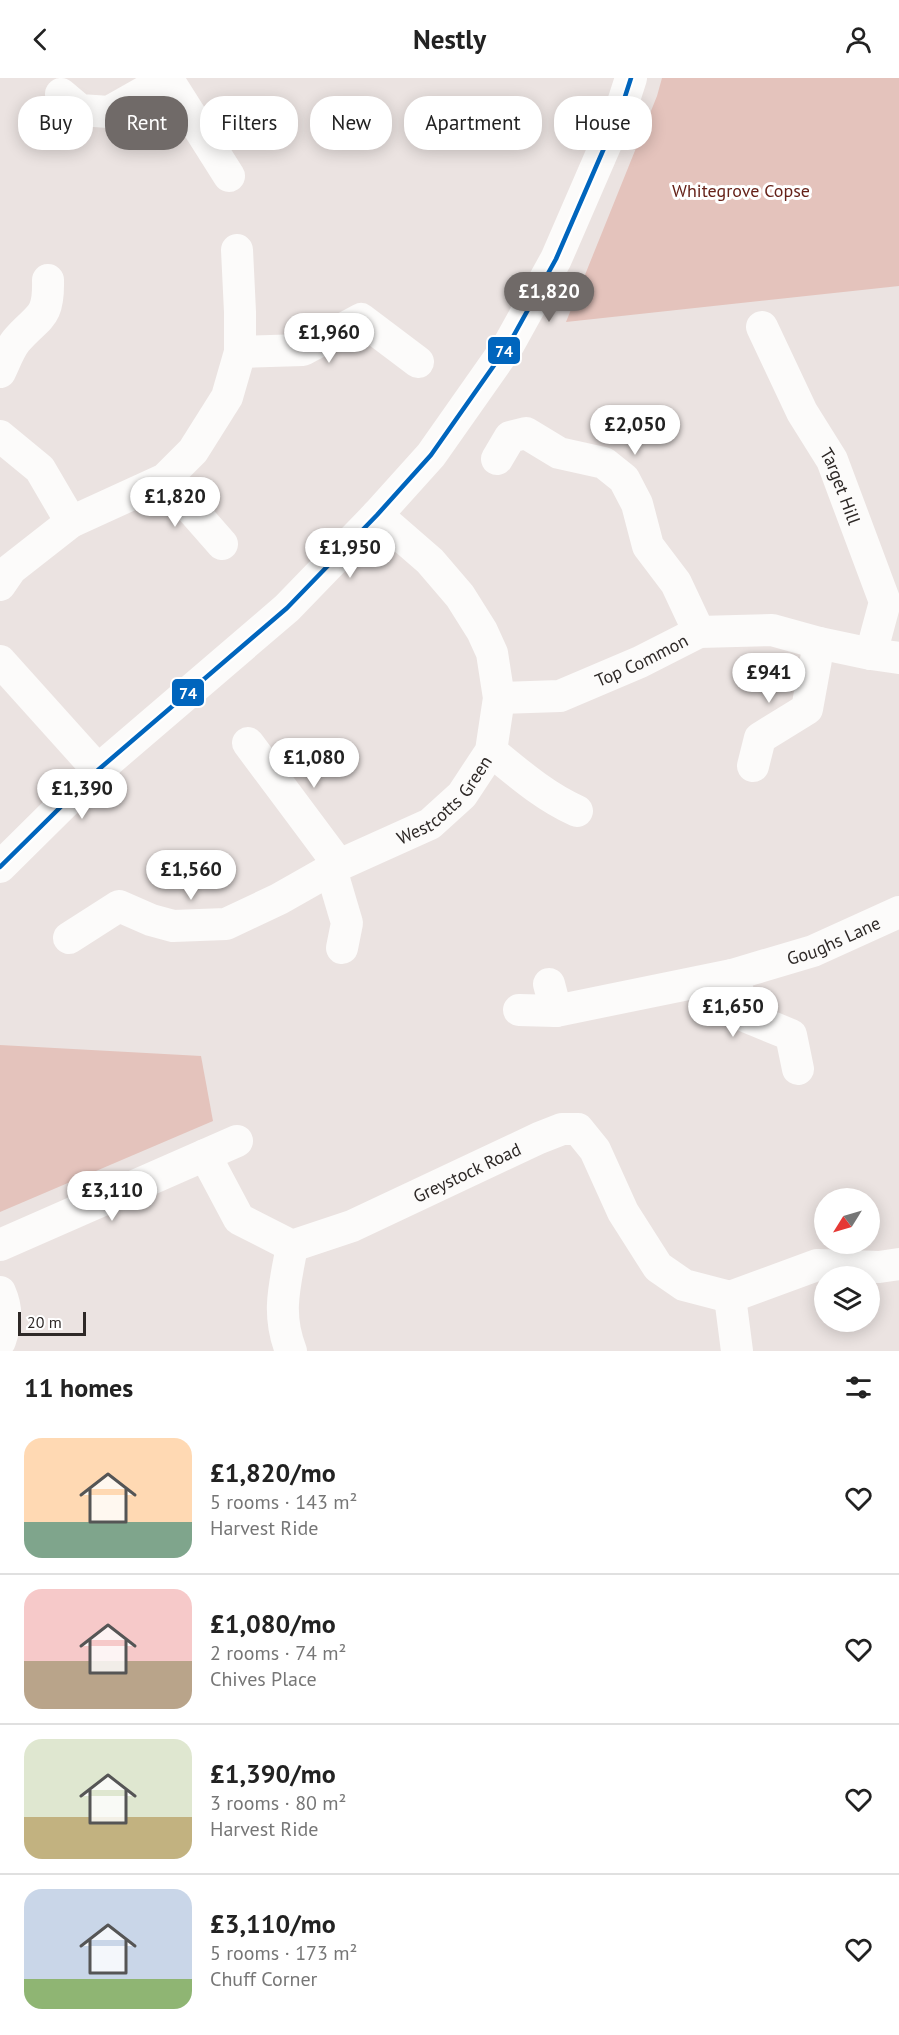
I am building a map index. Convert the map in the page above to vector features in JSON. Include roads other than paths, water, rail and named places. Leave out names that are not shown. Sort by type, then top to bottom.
[{"type":"street","points":[[61,94],[80,110],[109,112],[167,78],[229,176]]},
{"type":"street","points":[[0,867],[98,770],[287,608],[431,455],[510,344],[556,258],[621,109],[632,78]]},
{"type":"street","points":[[0,585],[11,569],[71,522],[165,479],[193,452],[227,397],[240,352],[237,250]]},
{"type":"street","points":[[0,372],[14,344],[41,317],[49,300],[48,280]]},
{"type":"street","points":[[240,352],[303,350],[361,319],[418,362]]},
{"type":"street","name":"Target Hill","points":[[762,327],[802,412],[832,460],[885,602],[885,656]]},
{"type":"street","points":[[497,459],[510,437],[526,434],[559,453],[604,463],[624,479],[637,504],[648,546],[676,583],[699,632]]},
{"type":"street","points":[[0,436],[40,469],[71,522]]},
{"type":"street","points":[[165,479],[222,544]]},
{"type":"street","name":"Westcotts Green","points":[[69,938],[119,906],[173,926],[226,924],[279,899],[335,867],[429,824],[462,795],[491,751],[499,698],[492,653],[470,610],[430,561],[377,515]]},
{"type":"street","name":"Top Common","points":[[499,698],[560,696],[640,662],[699,632],[772,630],[819,643],[885,656]]},
{"type":"street","points":[[753,766],[760,738],[807,710],[819,643]]},
{"type":"street","points":[[0,661],[98,770]]},
{"type":"street","points":[[248,743],[335,867],[347,923],[342,948]]},
{"type":"street","points":[[491,751],[534,788],[577,811]]},
{"type":"street","name":"Goughs Lane","points":[[519,1010],[552,997],[732,975],[813,951],[899,912]]},
{"type":"street","points":[[732,975],[747,1017],[791,1035],[798,1069]]},
{"type":"street","name":"Greystock Road","points":[[292,1246],[352,1226],[538,1138],[562,1129],[578,1129],[595,1150],[623,1212],[658,1267],[684,1285],[730,1298]]},
{"type":"street","points":[[0,1245],[237,1141]]},
{"type":"street","points":[[205,1155],[239,1220],[292,1246],[282,1314],[284,1333],[291,1351]]},
{"type":"street","points":[[737,1351],[730,1298],[817,1265],[879,1267],[899,1264]]},
{"type":"street","points":[[0,1341],[7,1319],[2,1296]]},
{"type":"park label","name":"Whitegrove Copse","points":[[741,190]]}]
